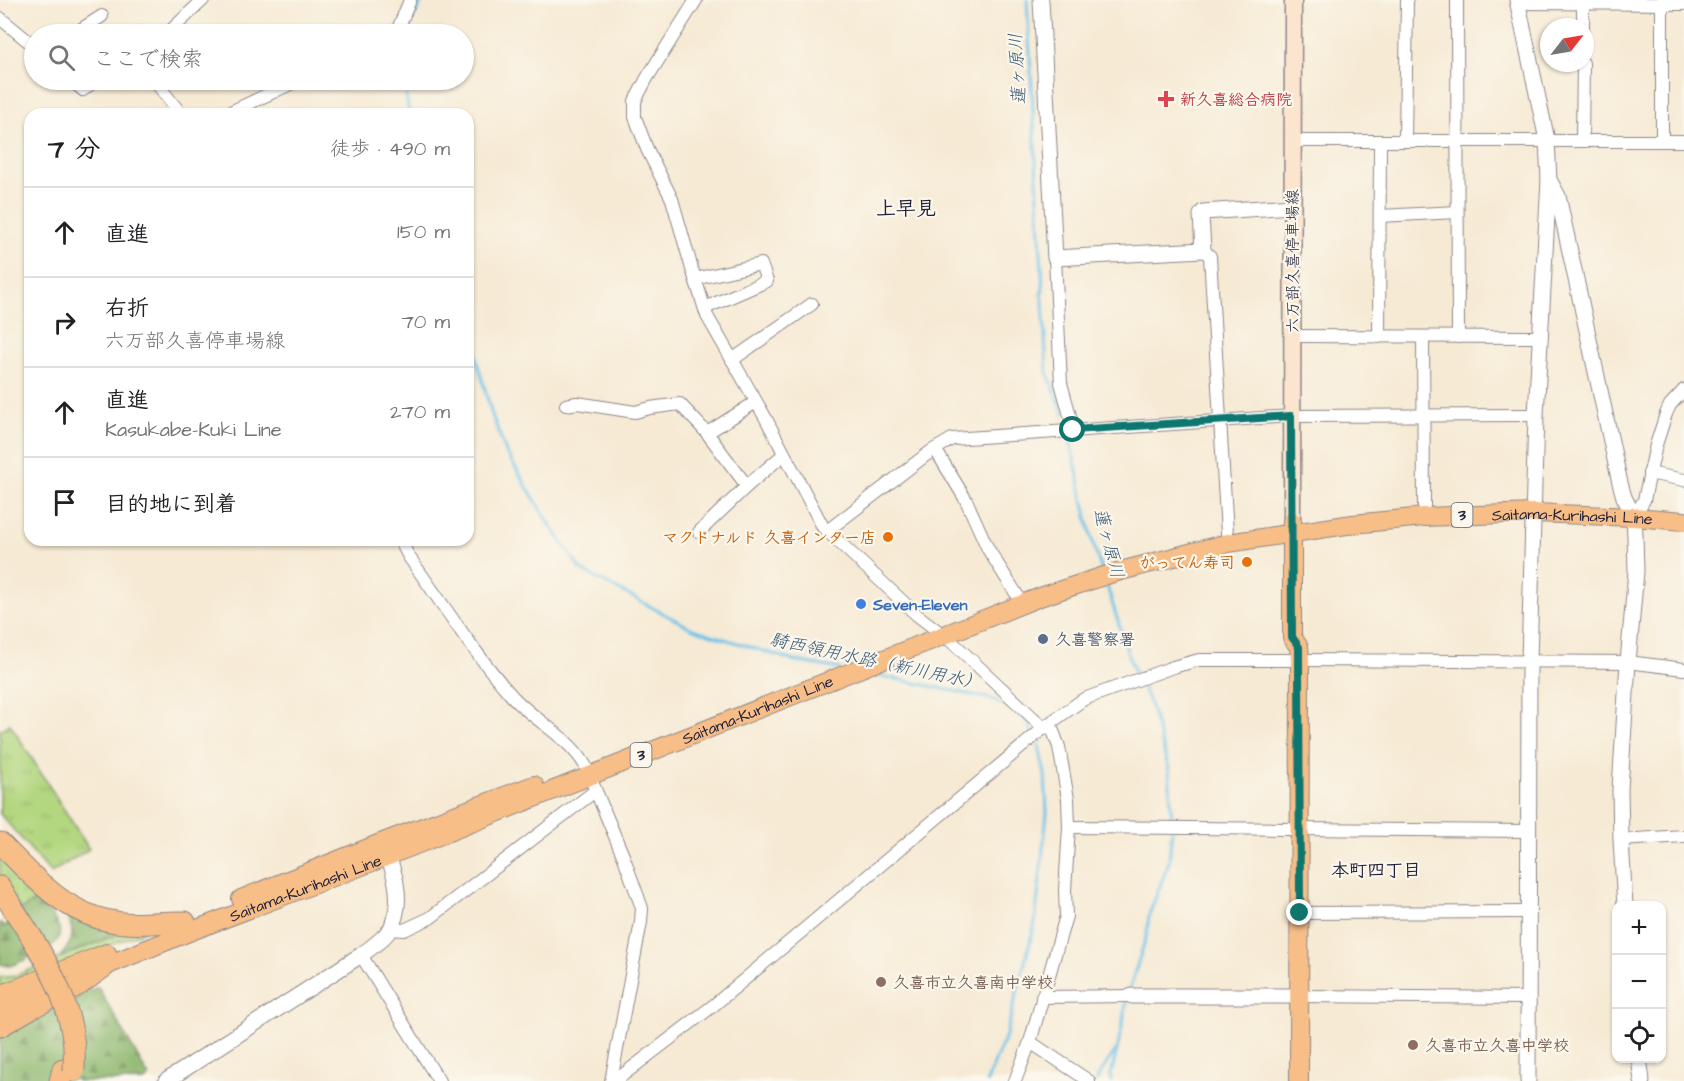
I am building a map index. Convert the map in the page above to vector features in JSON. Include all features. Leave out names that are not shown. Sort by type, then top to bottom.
[{"type":"highway","points":[[0,843],[61,901],[92,917],[142,924],[165,921],[185,922]]},
{"type":"highway","points":[[0,887],[6,911],[40,972],[58,1018],[67,1076]]},
{"type":"highway","points":[[0,1026],[80,984],[105,966]]},
{"type":"main road","name":"六万部久喜停車場線","points":[[1292,527],[1293,0]]},
{"type":"main road","name":"Saitama-Kurihashi Line","points":[[938,631],[1113,573],[1292,527],[1424,506],[1684,511]]},
{"type":"main road","name":"Saitama-Kurihashi Line","points":[[0,995],[185,922],[589,777],[938,631],[1017,595],[1111,562],[1175,544],[1227,533],[1534,508]]},
{"type":"main road","name":"Saitama-Kurihashi Line","points":[[1634,511],[1684,521]]},
{"type":"main road","points":[[1292,527],[1292,637],[1299,647],[1299,1081]]},
{"type":"main road","name":"Saitama-Kurihashi Line","points":[[0,1009],[385,849]]},
{"type":"street","points":[[178,24],[204,0]]},
{"type":"street","points":[[400,24],[410,0]]},
{"type":"street","points":[[696,0],[635,101],[635,117],[647,149],[672,199],[707,316],[823,527],[885,586],[1047,725],[1059,747],[1068,799],[1066,916],[1030,1042],[1015,1081]]},
{"type":"street","points":[[1041,0],[1061,383],[1070,430]]},
{"type":"street","points":[[1405,141],[1407,0]]},
{"type":"street","points":[[1458,0],[1458,337]]},
{"type":"street","points":[[1528,1081],[1529,661],[1536,415],[1549,180],[1547,141],[1517,1],[1684,4]]},
{"type":"street","points":[[1583,18],[1584,1]]},
{"type":"street","points":[[1662,141],[1663,2]]},
{"type":"street","points":[[90,24],[102,16]]},
{"type":"street","points":[[0,18],[24,38]]},
{"type":"street","points":[[1582,141],[1583,72]]},
{"type":"street","points":[[162,90],[176,108]]},
{"type":"street","points":[[239,108],[278,90]]},
{"type":"street","points":[[1292,141],[1684,141]]},
{"type":"street","points":[[1379,337],[1380,141]]},
{"type":"street","points":[[1549,180],[1558,196],[1623,497],[1634,511],[1636,571],[1620,789],[1624,901]]},
{"type":"street","points":[[1203,250],[1201,215],[1203,212],[1292,206]]},
{"type":"street","points":[[1380,216],[1457,212]]},
{"type":"street","points":[[1055,258],[1203,250],[1210,256],[1227,533]]},
{"type":"street","points":[[695,279],[761,264],[767,281],[705,308]]},
{"type":"street","points":[[732,360],[812,304]]},
{"type":"street","points":[[1291,336],[1540,338]]},
{"type":"street","points":[[1423,337],[1424,506]]},
{"type":"street","points":[[1634,511],[1644,500],[1656,445],[1666,414],[1670,405],[1684,390]]},
{"type":"street","points":[[706,433],[756,402]]},
{"type":"street","points":[[566,405],[577,403],[634,412],[680,404],[747,486]]},
{"type":"street","points":[[827,531],[935,449],[952,439],[1291,416],[1536,415]]},
{"type":"street","points":[[935,449],[966,500],[988,549],[1017,595]]},
{"type":"street","points":[[699,532],[784,454]]},
{"type":"street","points":[[1649,473],[1684,480]]},
{"type":"street","points":[[404,546],[485,663],[511,695],[573,749],[589,777],[624,858],[642,908],[613,1081]]},
{"type":"street","points":[[613,1081],[714,1005],[1047,725],[1084,699],[1120,685],[1199,660],[1628,662],[1684,669]]},
{"type":"street","points":[[391,929],[404,930],[430,918],[589,777]]},
{"type":"street","points":[[1069,827],[1529,831]]},
{"type":"street","points":[[1621,840],[1684,837]]},
{"type":"street","points":[[166,1081],[361,955],[391,929],[398,907],[398,896],[385,849]]},
{"type":"street","points":[[1300,913],[1528,912]]},
{"type":"street","points":[[361,955],[439,1081]]},
{"type":"street","points":[[1042,997],[1528,998]]},
{"type":"street","points":[[1030,1042],[1089,1081]]},
{"type":"street","points":[[1640,1063],[1642,1081]]},
{"type":"green space","points":[[10,724],[89,849],[51,873],[0,814],[0,730]]},
{"type":"green space","points":[[0,852],[36,900],[21,910],[0,878]]},
{"type":"green space","points":[[36,900],[50,913],[57,924],[60,933],[57,940],[41,952],[15,964],[9,966],[0,964],[0,923],[4,927],[23,915],[21,910]]},
{"type":"green space","points":[[64,910],[128,930],[60,957],[69,945],[72,934]]},
{"type":"green space","points":[[128,930],[145,931],[13,984],[0,987],[0,976],[15,976]]},
{"type":"green space","points":[[98,987],[149,1077],[144,1081],[77,1081],[78,1079],[0,1081],[0,1034]]},
{"type":"waterway","name":"騎西領用水路（新川用水）","points":[[410,24],[423,0]]},
{"type":"waterway","name":"蓮ヶ原川","points":[[1027,0],[1043,289],[1041,294],[1047,372],[1064,414]]},
{"type":"waterway","name":"騎西領用水路（新川用水）","points":[[405,90],[408,108]]},
{"type":"waterway","name":"騎西領用水路（新川用水）","points":[[474,353],[492,415],[506,452],[552,528],[581,570],[693,629],[795,661],[840,669]]},
{"type":"waterway","name":"蓮ヶ原川","points":[[1069,435],[1093,544],[1102,571]]},
{"type":"waterway","name":"蓮ヶ原川","points":[[1106,583],[1137,676]]},
{"type":"waterway","name":"騎西領用水路（新川用水）","points":[[867,673],[992,699],[1016,711],[1028,723],[1033,733]]},
{"type":"waterway","name":"蓮ヶ原川","points":[[1140,682],[1150,704],[1169,769],[1172,824]]},
{"type":"waterway","name":"騎西領用水路（新川用水）","points":[[987,1081],[1006,1035],[1035,923],[1047,813],[1045,775],[1036,739]]},
{"type":"waterway","name":"蓮ヶ原川","points":[[1129,991],[1147,934],[1149,915],[1169,862],[1172,830]]},
{"type":"waterway","name":"蓮ヶ原川","points":[[1111,1081],[1127,1000]]},
{"type":"waterway","points":[[1097,1081],[1116,1050]]},
{"type":"place","name":"新久喜総合病院","points":[[1166,99]]},
{"type":"place","name":"マクドナルド 久喜インター店","points":[[888,537]]},
{"type":"place","name":"がってん寿司","points":[[1247,562]]},
{"type":"place","name":"Seven-Eleven","points":[[861,604]]},
{"type":"place","name":"久喜警察署","points":[[1043,639]]},
{"type":"place","name":"久喜市立久喜南中学校","points":[[881,982]]},
{"type":"place","name":"久喜市立久喜中学校","points":[[1413,1045]]},
{"type":"district","name":"上早見","points":[[906,208]]},
{"type":"district","name":"本町四丁目","points":[[1376,870]]},
{"type":"route","points":[[1073,430],[1291,416],[1292,637],[1299,647],[1300,913]]}]
